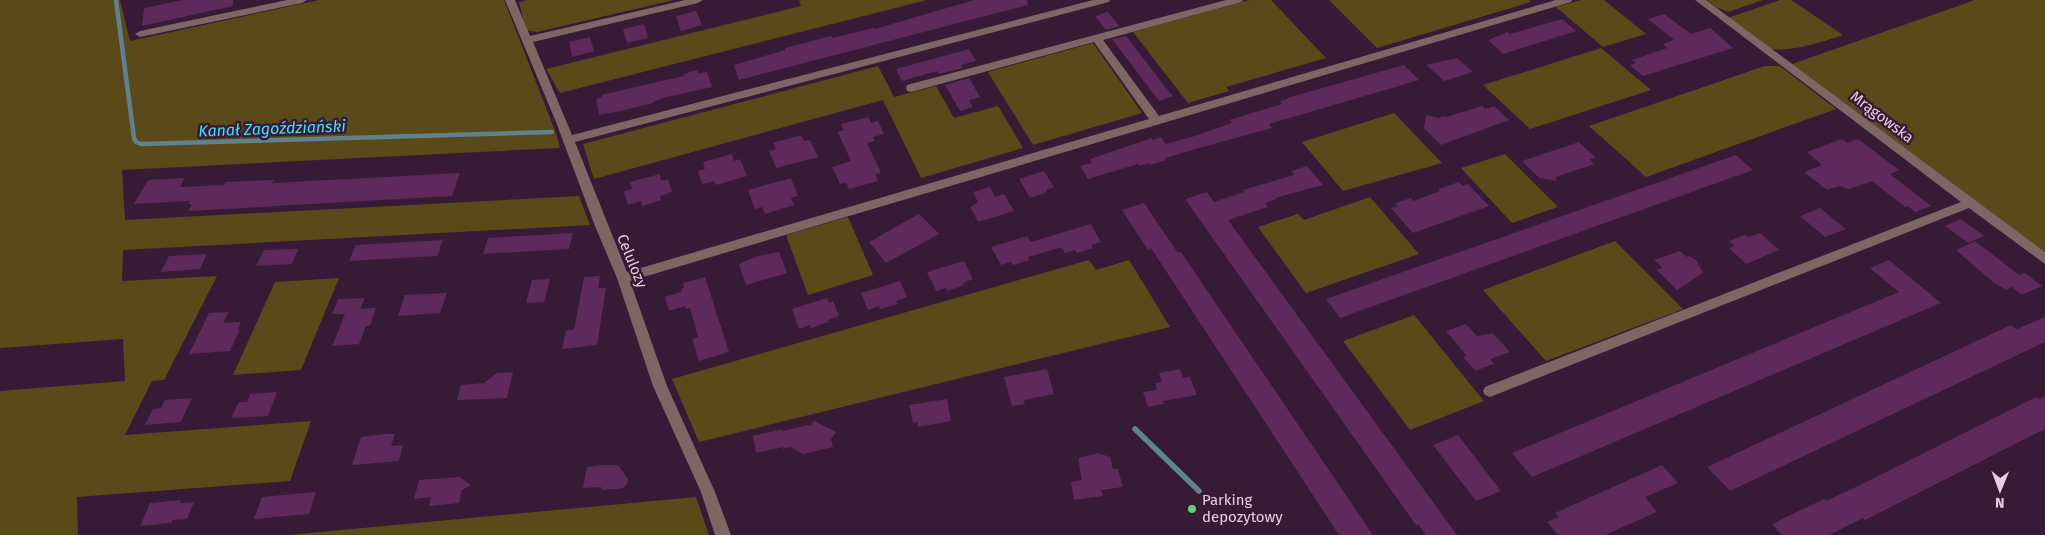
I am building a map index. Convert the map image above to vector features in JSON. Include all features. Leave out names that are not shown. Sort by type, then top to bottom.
[{"type":"street","points":[[140,34],[302,0]]},
{"type":"street","name":"Celulozy","points":[[510,0],[623,278],[660,386],[708,492],[723,535]]},
{"type":"street","points":[[526,40],[698,0]]},
{"type":"street","points":[[567,137],[1105,0]]},
{"type":"street","points":[[911,88],[1238,0]]},
{"type":"street","points":[[623,278],[1567,0]]},
{"type":"street","name":"Mrągowska","points":[[1700,0],[2045,259]]},
{"type":"street","points":[[1096,38],[1156,121]]},
{"type":"street","points":[[1490,391],[1971,203]]},
{"type":"shaded area","points":[[0,0],[120,0],[130,41],[319,0],[504,0],[560,148],[122,170],[125,220],[579,196],[590,225],[123,250],[122,281],[217,276],[164,380],[152,381],[125,435],[311,421],[290,481],[77,497],[78,535],[0,535],[0,391],[125,381],[123,339],[0,348]]},
{"type":"shaded area","points":[[528,0],[674,0],[537,32],[526,30],[519,2]]},
{"type":"shaded area","points":[[799,0],[927,0],[560,93],[546,69],[801,6]]},
{"type":"shaded area","points":[[1250,0],[1271,0],[1326,58],[1226,87],[1229,91],[1188,103],[1133,32]]},
{"type":"shaded area","points":[[1329,0],[1529,0],[1531,2],[1377,48]]},
{"type":"shaded area","points":[[1581,0],[1604,0],[1646,34],[1603,47],[1556,7]]},
{"type":"shaded area","points":[[1707,0],[1763,0],[1728,12],[1716,7]]},
{"type":"shaded area","points":[[1780,0],[1791,0],[1843,35],[1789,49],[1773,49],[1756,40],[1728,18]]},
{"type":"shaded area","points":[[1975,0],[2045,0],[2045,252],[1792,64]]},
{"type":"shaded area","points":[[1093,43],[1142,113],[1033,145],[988,72]]},
{"type":"shaded area","points":[[1601,48],[1651,90],[1530,129],[1483,85]]},
{"type":"shaded area","points":[[878,66],[894,97],[936,86],[954,118],[998,106],[1023,148],[921,178],[883,100],[594,179],[583,144]]},
{"type":"shaded area","points":[[1765,66],[1780,66],[1836,109],[1646,177],[1589,126]]},
{"type":"shaded area","points":[[1394,113],[1442,163],[1343,191],[1302,142]]},
{"type":"shaded area","points":[[1505,154],[1558,207],[1512,223],[1461,168]]},
{"type":"shaded area","points":[[1370,197],[1419,254],[1306,293],[1258,227],[1298,214],[1304,220]]},
{"type":"shaded area","points":[[848,217],[873,275],[808,295],[786,235]]},
{"type":"shaded area","points":[[1615,241],[1683,309],[1546,361],[1483,290]]},
{"type":"shaded area","points":[[1089,260],[1096,270],[1129,260],[1170,327],[699,442],[672,379]]},
{"type":"shaded area","points":[[339,278],[301,370],[233,375],[275,282]]},
{"type":"shaded area","points":[[1414,315],[1484,401],[1410,430],[1343,341]]},
{"type":"shaded area","points":[[696,497],[709,535],[288,535]]},
{"type":"building","points":[[183,0],[233,0],[233,6],[142,26],[144,8]]},
{"type":"building","points":[[974,0],[1027,0],[1028,5],[739,80],[734,65],[785,50],[785,48],[831,36],[832,38],[875,29]]},
{"type":"building","points":[[696,11],[702,25],[681,31],[676,16]]},
{"type":"building","points":[[1108,12],[1119,26],[1106,30],[1095,16]]},
{"type":"building","points":[[1664,14],[1691,34],[1710,28],[1733,48],[1643,76],[1630,65],[1636,63],[1632,60],[1667,48],[1663,44],[1674,40],[1648,19]]},
{"type":"building","points":[[1562,19],[1576,31],[1503,54],[1488,40],[1508,32],[1509,34]]},
{"type":"building","points":[[644,24],[648,38],[627,43],[623,29]]},
{"type":"building","points":[[1126,36],[1173,96],[1159,101],[1112,39]]},
{"type":"building","points":[[590,37],[594,51],[572,57],[569,42]]},
{"type":"building","points":[[969,49],[976,61],[961,65],[963,68],[939,74],[937,71],[902,81],[896,69]]},
{"type":"building","points":[[1457,58],[1473,72],[1444,81],[1426,65]]},
{"type":"building","points":[[1404,65],[1419,80],[1269,124],[1272,128],[1165,158],[1166,160],[1150,165],[1149,163],[1140,166],[1138,164],[1088,179],[1080,166],[1092,163],[1090,159],[1152,138],[1153,140],[1161,137],[1166,144],[1195,136],[1232,123],[1229,120],[1282,104],[1280,101],[1287,98]]},
{"type":"building","points":[[697,70],[698,74],[707,72],[712,87],[599,115],[596,99],[602,97],[601,95],[684,76],[684,74]]},
{"type":"building","points":[[969,78],[980,97],[969,100],[973,107],[960,111],[945,85]]},
{"type":"building","points":[[1482,106],[1485,109],[1494,106],[1509,120],[1441,145],[1424,128],[1426,115],[1438,118],[1446,117]]},
{"type":"building","points":[[869,117],[871,123],[878,121],[884,134],[873,137],[875,141],[867,143],[881,173],[875,174],[878,181],[849,189],[846,182],[840,184],[832,167],[851,161],[838,132],[844,130],[841,124]]},
{"type":"building","points":[[801,135],[804,141],[810,140],[818,157],[776,168],[769,151],[776,149],[773,143]]},
{"type":"building","points":[[1842,139],[1847,143],[1858,139],[1899,170],[1890,174],[1931,206],[1915,212],[1908,206],[1905,207],[1872,181],[1849,189],[1839,186],[1827,190],[1804,172],[1822,165],[1807,152]]},
{"type":"building","points":[[1579,142],[1596,158],[1589,159],[1594,164],[1556,177],[1556,181],[1539,178],[1522,161]]},
{"type":"building","points":[[732,154],[734,161],[740,159],[747,176],[716,185],[714,181],[702,184],[698,171],[705,169],[703,162]]},
{"type":"building","points":[[1736,155],[1753,170],[1340,318],[1326,299]]},
{"type":"building","points":[[1307,166],[1323,185],[1275,198],[1265,203],[1268,207],[1228,220],[1457,535],[1426,535],[1418,524],[1416,525],[1185,199],[1207,192],[1214,202],[1244,192],[1243,190],[1294,175],[1291,171]]},
{"type":"building","points":[[1044,171],[1054,187],[1046,190],[1047,192],[1030,198],[1019,179]]},
{"type":"building","points":[[460,173],[452,196],[188,211],[192,204],[188,204],[190,201],[134,204],[148,180],[185,178],[180,187],[183,187],[224,185],[225,182],[274,180],[272,183]]},
{"type":"building","points":[[660,174],[661,181],[668,179],[672,192],[660,196],[661,200],[642,206],[641,201],[628,205],[624,191],[632,189],[630,182]]},
{"type":"building","points":[[791,178],[798,196],[791,198],[794,205],[765,214],[762,207],[755,209],[748,190]]},
{"type":"building","points":[[1459,182],[1463,186],[1468,184],[1489,206],[1413,233],[1391,208],[1398,206],[1395,203],[1411,198],[1413,201],[1440,191],[1438,189]]},
{"type":"building","points":[[990,187],[995,197],[1004,194],[1014,211],[978,222],[970,207],[978,202],[973,192]]},
{"type":"building","points":[[1144,203],[1178,253],[1181,252],[1373,535],[1339,535],[1151,248],[1148,250],[1122,210]]},
{"type":"building","points":[[1820,208],[1846,229],[1825,237],[1800,216]]},
{"type":"building","points":[[919,214],[939,234],[886,263],[869,242]]},
{"type":"building","points":[[1961,219],[1984,236],[1968,243],[1945,226]]},
{"type":"building","points":[[1091,224],[1101,242],[1091,245],[1093,248],[1077,253],[1075,250],[1065,253],[1062,248],[1059,248],[1028,257],[1029,260],[1013,265],[1011,262],[1001,265],[991,247],[1027,236],[1031,242]]},
{"type":"building","points":[[573,233],[569,249],[483,254],[488,238]]},
{"type":"building","points":[[1760,233],[1779,250],[1746,264],[1729,248],[1735,246],[1729,241],[1745,235],[1748,237]]},
{"type":"building","points":[[443,240],[437,256],[349,261],[356,245]]},
{"type":"building","points":[[1975,241],[2019,275],[2025,273],[2042,286],[2022,295],[2012,287],[2006,290],[1993,282],[1956,250]]},
{"type":"building","points":[[298,249],[292,264],[256,266],[264,250]]},
{"type":"building","points":[[1680,251],[1687,257],[1689,256],[1696,260],[1703,273],[1677,290],[1657,270],[1663,268],[1654,260]]},
{"type":"building","points":[[779,252],[787,273],[746,285],[739,264],[758,256]]},
{"type":"building","points":[[207,254],[200,269],[161,272],[169,256]]},
{"type":"building","points":[[1889,260],[1941,303],[1532,477],[1512,453],[1899,292],[1870,268]]},
{"type":"building","points":[[964,261],[973,279],[963,283],[964,285],[947,291],[946,288],[936,291],[927,272]]},
{"type":"building","points":[[600,276],[598,288],[606,288],[597,345],[562,349],[566,330],[574,330],[584,277]]},
{"type":"building","points":[[705,277],[729,352],[699,361],[692,339],[698,337],[690,308],[686,309],[685,306],[669,311],[665,297],[681,292],[681,289],[684,288],[683,283]]},
{"type":"building","points":[[550,279],[544,302],[526,303],[532,280]]},
{"type":"building","points":[[900,281],[907,297],[896,301],[898,304],[880,309],[879,306],[868,310],[861,293]]},
{"type":"building","points":[[447,293],[440,313],[398,316],[405,295]]},
{"type":"building","points":[[365,298],[360,309],[376,308],[370,326],[366,326],[359,344],[332,346],[345,314],[332,314],[338,299]]},
{"type":"building","points":[[827,298],[829,303],[833,301],[839,316],[828,320],[829,322],[811,328],[810,325],[799,329],[792,309]]},
{"type":"building","points":[[229,312],[223,323],[241,322],[238,330],[240,329],[230,351],[189,354],[209,313]]},
{"type":"building","points":[[2045,317],[2045,342],[1730,491],[1707,467],[2011,325],[2017,329]]},
{"type":"building","points":[[1466,324],[1477,336],[1493,333],[1510,352],[1490,359],[1494,364],[1475,371],[1463,357],[1467,356],[1446,331]]},
{"type":"building","points":[[1047,369],[1054,394],[1024,400],[1025,404],[1012,406],[1004,377]]},
{"type":"building","points":[[1180,369],[1183,378],[1190,377],[1197,395],[1163,401],[1164,404],[1148,407],[1143,392],[1157,390],[1155,383],[1162,382],[1159,373]]},
{"type":"building","points":[[513,372],[507,398],[457,400],[461,385],[484,383],[497,373]]},
{"type":"building","points":[[277,392],[268,416],[231,418],[239,402],[247,402],[250,394]]},
{"type":"building","points":[[2045,396],[2045,429],[1865,520],[1863,518],[1829,535],[1782,535],[1772,524],[1824,499],[1826,501],[1858,486],[2036,397],[2039,399]]},
{"type":"building","points":[[192,398],[181,422],[145,425],[153,409],[161,408],[165,400]]},
{"type":"building","points":[[947,399],[951,421],[918,427],[918,422],[913,423],[909,405]]},
{"type":"building","points":[[814,421],[836,432],[831,439],[833,447],[803,454],[790,447],[756,453],[753,436],[782,429],[782,431],[810,426]]},
{"type":"building","points":[[395,434],[391,446],[403,445],[399,461],[352,465],[361,437]]},
{"type":"building","points":[[1458,435],[1501,491],[1476,501],[1433,445]]},
{"type":"building","points":[[1098,453],[1110,457],[1113,469],[1118,469],[1123,487],[1101,490],[1103,496],[1074,500],[1071,482],[1082,480],[1078,458]]},
{"type":"building","points":[[618,465],[628,479],[627,484],[623,488],[616,489],[601,490],[601,487],[583,488],[587,467]]},
{"type":"building","points":[[1662,465],[1678,483],[1645,497],[1657,512],[1605,535],[1558,535],[1547,522],[1559,517],[1555,513]]},
{"type":"building","points":[[460,477],[471,485],[462,490],[459,503],[429,506],[431,497],[414,499],[419,480]]},
{"type":"building","points":[[316,492],[309,514],[254,519],[262,497]]},
{"type":"building","points":[[181,500],[180,503],[194,502],[187,519],[173,520],[171,523],[140,526],[150,503]]},
{"type":"waterway","name":"Kanał Zagoździański","points":[[116,0],[134,138],[136,142],[141,144],[552,132]]},
{"type":"waterway","name":"Kanał Zagoździański","points":[[1135,429],[1199,491]]},
{"type":"place","name":"Parking depozytowy","points":[[1192,509]]}]
